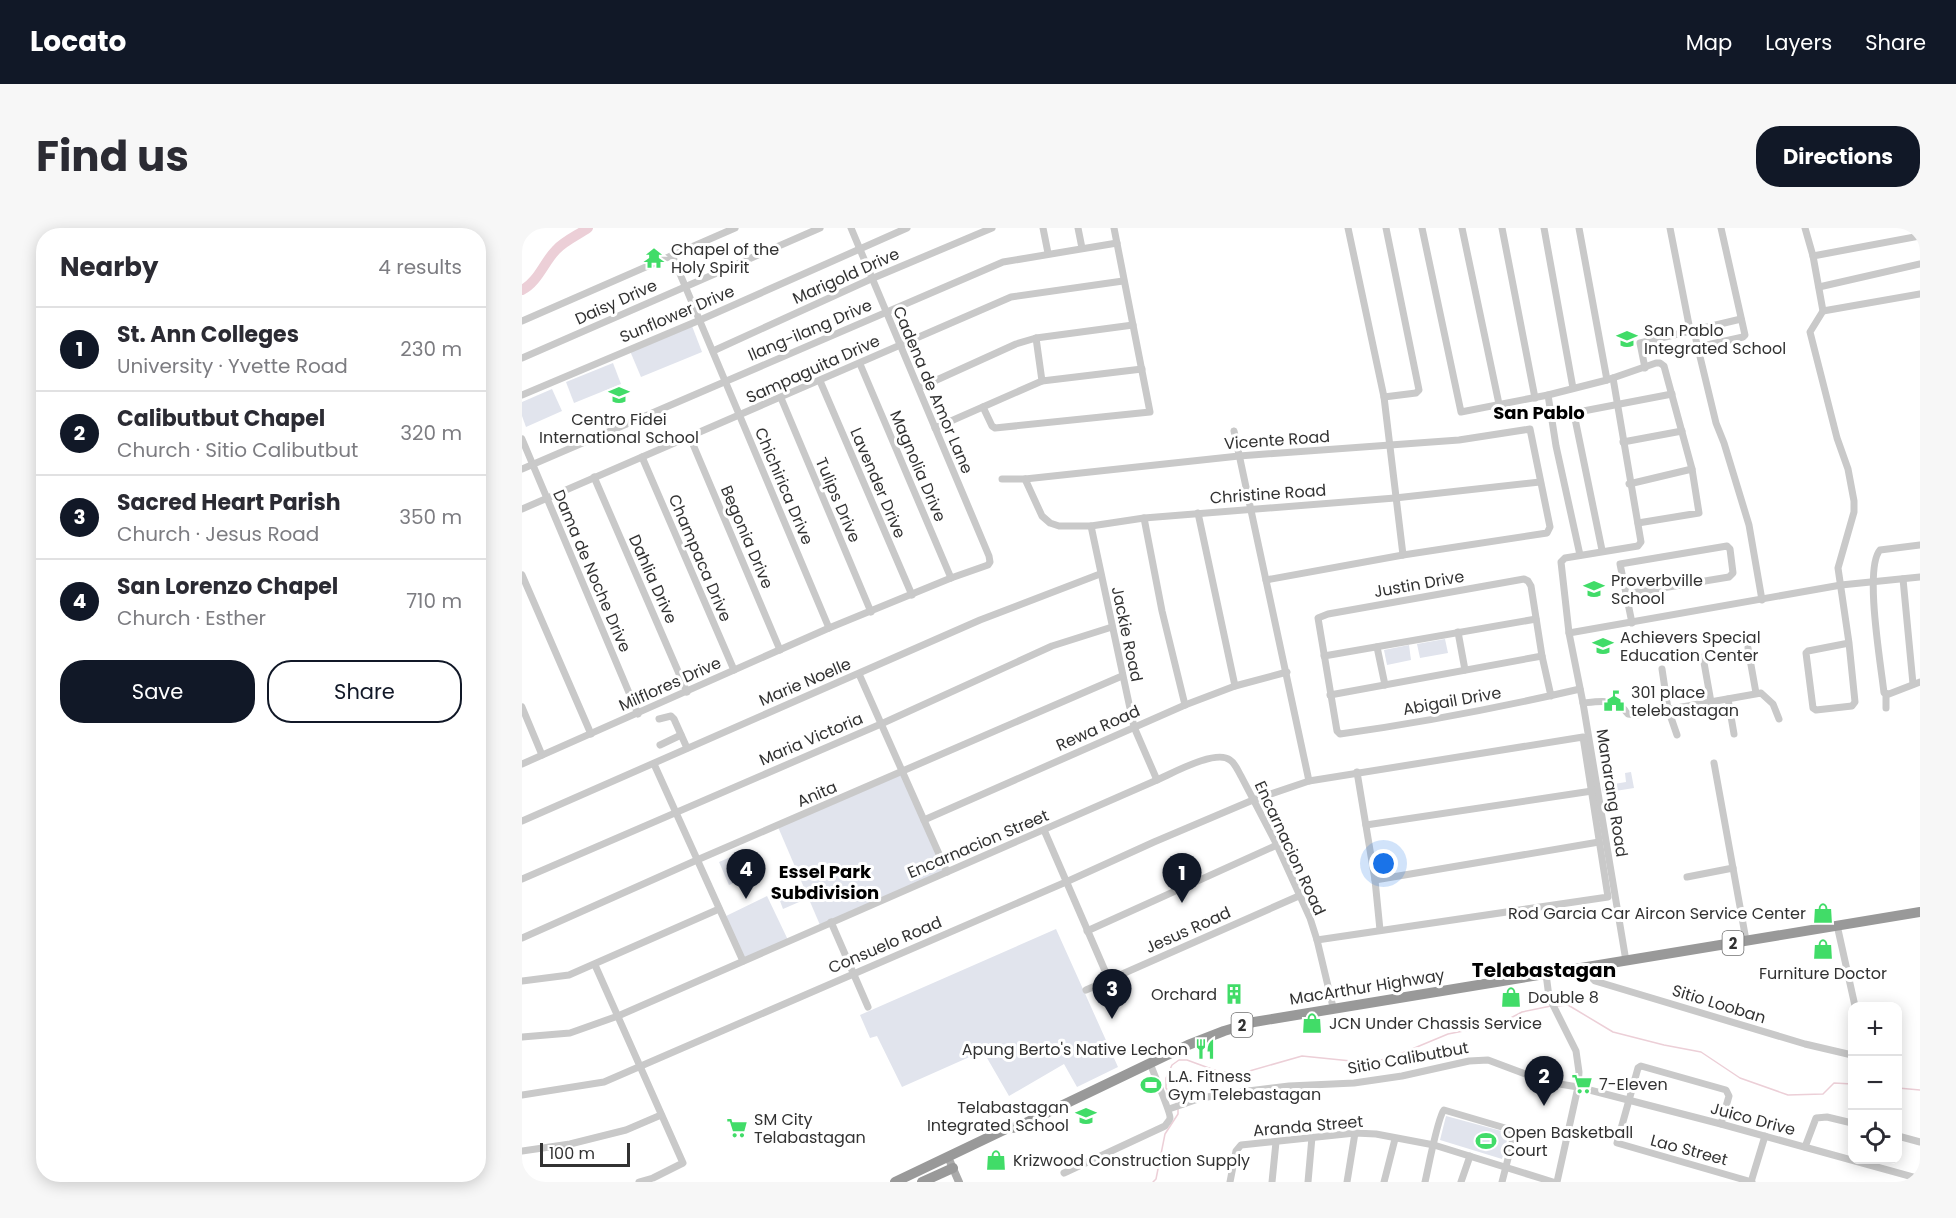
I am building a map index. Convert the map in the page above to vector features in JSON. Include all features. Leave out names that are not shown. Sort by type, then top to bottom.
[{"type":"highway","name":"MacArthur Highway","points":[[909,1182],[950,1162],[1006,1129],[1017,1127],[1198,1041],[1232,1028],[1269,1018],[1920,912]]},
{"type":"highway","name":"MacArthur Highway","points":[[895,1182],[950,1162]]},
{"type":"highway","points":[[922,1182],[950,1162]]},
{"type":"main road","points":[[950,1162],[959,1182]]},
{"type":"street","points":[[522,232],[530,228]]},
{"type":"street","points":[[522,321],[735,228]]},
{"type":"street","name":"Daisy Drive","points":[[522,358],[820,228]]},
{"type":"street","name":"Cadena de Amor Lane","points":[[850,228],[990,562]]},
{"type":"street","name":"Sunflower Drive","points":[[522,395],[700,320],[907,228]]},
{"type":"street","name":"Marigold Drive","points":[[713,351],[871,279],[992,228]]},
{"type":"street","points":[[1043,228],[1048,254]]},
{"type":"street","points":[[1078,228],[1083,248]]},
{"type":"street","points":[[983,407],[995,428],[1149,414],[1151,411],[1114,228]]},
{"type":"street","points":[[1348,228],[1384,397],[1403,555]]},
{"type":"street","points":[[1384,397],[1416,393],[1419,390],[1386,228]]},
{"type":"street","points":[[1422,228],[1459,410],[1464,412],[1535,398],[1610,379],[1660,363],[1664,366],[1692,469],[1700,513],[1638,523]]},
{"type":"street","points":[[1462,228],[1499,404]]},
{"type":"street","points":[[1502,228],[1535,398]]},
{"type":"street","points":[[1544,228],[1573,388]]},
{"type":"street","points":[[1548,395],[1556,446],[1580,555],[1638,546],[1641,542],[1629,484],[1617,405],[1579,228]]},
{"type":"street","points":[[1670,228],[1690,330]]},
{"type":"street","points":[[1721,228],[1744,335],[1743,338],[1697,343],[1716,423],[1749,525],[1762,600]]},
{"type":"street","points":[[1805,228],[1813,256],[1823,312]]},
{"type":"street","points":[[1813,256],[1920,236]]},
{"type":"street","name":"Ilang-ilang Drive","points":[[522,470],[1003,262],[1117,243]]},
{"type":"street","name":"Chichirica Drive","points":[[672,255],[829,628]]},
{"type":"street","points":[[1819,286],[1920,264]]},
{"type":"street","name":"Sampaguita Drive","points":[[522,509],[1011,297],[1123,281]]},
{"type":"street","points":[[1849,643],[1806,653],[1813,708],[1816,710],[1852,706],[1855,702],[1849,643],[1838,568],[1854,512],[1854,501],[1848,469],[1837,438],[1810,336],[1815,321],[1823,312],[1920,294]]},
{"type":"street","points":[[1645,368],[1640,343],[1741,319]]},
{"type":"street","points":[[919,388],[1016,344],[1036,338],[1133,325]]},
{"type":"street","points":[[1036,338],[1042,381]]},
{"type":"street","name":"Magnolia Drive","points":[[860,364],[951,578]]},
{"type":"street","points":[[935,428],[1042,381],[1142,369]]},
{"type":"street","name":"Lavender Drive","points":[[820,381],[912,595]]},
{"type":"street","points":[[1552,417],[1672,393]]},
{"type":"street","name":"Tulips Drive","points":[[781,398],[870,612]]},
{"type":"street","points":[[1574,414],[1602,550]]},
{"type":"street","name":"Vicente Road","points":[[1002,479],[1025,479],[1239,456],[1459,440],[1530,429],[1540,482]]},
{"type":"street","points":[[1234,431],[1309,781]]},
{"type":"street","points":[[1623,442],[1682,431]]},
{"type":"street","name":"Begonia Drive","points":[[689,435],[780,650]]},
{"type":"street","name":"Dama de Noche Drive","points":[[522,439],[638,714]]},
{"type":"street","name":"Champaca Drive","points":[[642,457],[734,670]]},
{"type":"street","points":[[1629,484],[1692,469]]},
{"type":"street","name":"Dahlia Drive","points":[[594,477],[687,692]]},
{"type":"street","name":"Christine Road","points":[[1025,479],[1042,516],[1059,526],[1091,526],[1144,518],[1395,498],[1540,482]]},
{"type":"street","points":[[1266,580],[1403,555],[1547,533],[1550,526],[1540,482]]},
{"type":"street","points":[[1198,513],[1235,686]]},
{"type":"street","points":[[1144,518],[1162,611],[1185,705]]},
{"type":"street","name":"Jackie Road","points":[[1091,526],[1134,727],[1157,780]]},
{"type":"street","points":[[1888,694],[1884,693],[1872,582],[1875,558],[1880,550],[1920,545]]},
{"type":"street","points":[[1626,594],[1729,577],[1733,573],[1730,549],[1727,546],[1622,563],[1620,565],[1626,594],[1632,623]]},
{"type":"street","name":"Manarang Road","points":[[1580,555],[1562,559],[1569,633],[1583,703],[1626,961]]},
{"type":"street","name":"Milflores Drive","points":[[522,764],[829,628],[988,565],[990,562]]},
{"type":"street","name":"Marie Noelle","points":[[522,821],[980,620],[1100,574]]},
{"type":"street","points":[[522,575],[591,734]]},
{"type":"street","points":[[1569,633],[1841,585],[1920,577]]},
{"type":"street","name":"Justin Drive","points":[[1324,656],[1317,621],[1319,616],[1524,579],[1528,581],[1536,619]]},
{"type":"street","points":[[1888,694],[1917,683],[1903,579]]},
{"type":"street","points":[[1330,695],[1324,656],[1536,619],[1551,696]]},
{"type":"street","name":"Maria Victoria","points":[[522,879],[881,724],[1052,646],[1112,627]]},
{"type":"street","points":[[1458,632],[1465,670]]},
{"type":"street","points":[[1377,647],[1385,685]]},
{"type":"street","points":[[1748,648],[1756,693]]},
{"type":"street","name":"Abigail Drive","points":[[1542,656],[1330,695],[1338,732],[1347,733],[1580,689]]},
{"type":"street","points":[[1703,657],[1711,702]]},
{"type":"street","points":[[1662,669],[1668,709],[1677,735]]},
{"type":"street","name":"Rewa Road","points":[[924,820],[1185,705],[1235,686],[1287,672]]},
{"type":"street","points":[[859,674],[947,872]]},
{"type":"street","name":"Anita","points":[[522,938],[1122,676]]},
{"type":"street","points":[[1583,703],[1604,701],[1618,704],[1630,715],[1761,693],[1776,708],[1779,719]]},
{"type":"street","points":[[1886,708],[1888,694]]},
{"type":"street","points":[[1728,699],[1734,734]]},
{"type":"street","points":[[522,707],[542,755]]},
{"type":"street","points":[[659,719],[671,716],[687,748]]},
{"type":"street","points":[[660,745],[681,735]]},
{"type":"street","name":"Consuelo Road","points":[[522,1095],[604,1082],[1154,842],[1253,800],[1309,781],[1583,737],[1592,791]]},
{"type":"street","name":"Encarnacion Road","points":[[1208,758],[1221,756],[1231,760],[1277,845],[1301,895],[1317,940],[1333,1007]]},
{"type":"street","name":"Encarnacion Street","points":[[522,1037],[570,1034],[618,1016],[1208,758]]},
{"type":"street","points":[[1714,763],[1746,940]]},
{"type":"street","points":[[654,764],[743,961]]},
{"type":"street","points":[[1356,772],[1375,880],[1380,930]]},
{"type":"street","points":[[1317,940],[1608,897],[1592,791],[1366,825]]},
{"type":"street","points":[[1044,830],[1109,980]]},
{"type":"street","points":[[1375,880],[1599,842]]},
{"type":"street","points":[[1087,932],[1277,845]]},
{"type":"street","points":[[1687,877],[1733,868]]},
{"type":"street","name":"Jesus Road","points":[[1086,990],[1301,895]]},
{"type":"street","points":[[522,981],[569,975],[719,909]]},
{"type":"street","points":[[831,922],[868,1007]]},
{"type":"street","points":[[1838,925],[1855,1002]]},
{"type":"street","points":[[595,965],[683,1163],[653,1178],[639,1182]]},
{"type":"street","name":"Sitio Looban","points":[[1582,968],[1594,981],[1805,1044],[1848,1054]]},
{"type":"street","points":[[1546,974],[1549,997],[1576,1050],[1579,1072],[1578,1087],[1555,1182]]},
{"type":"street","name":"Sitio Calibutbut","points":[[1171,1108],[1201,1098],[1244,1091],[1354,1083],[1402,1076],[1478,1060],[1488,1060],[1547,1083],[1578,1087]]},
{"type":"street","points":[[1064,1173],[1165,1126],[1171,1117],[1171,1108],[1163,1100],[1150,1063]]},
{"type":"street","points":[[1628,1100],[1638,1068],[1642,1066],[1727,1091],[1729,1096],[1721,1124]]},
{"type":"street","name":"Juico Drive","points":[[1578,1087],[1920,1179]]},
{"type":"street","name":"Lao Street","points":[[1628,1100],[1617,1144],[1752,1182],[1765,1136]]},
{"type":"street","points":[[1425,1182],[1439,1116],[1444,1110],[1512,1130],[1514,1135],[1502,1182]]},
{"type":"street","points":[[522,1151],[570,1144],[626,1130],[661,1115]]},
{"type":"street","points":[[1805,1147],[1816,1118],[1827,1117],[1848,1123]]},
{"type":"street","points":[[1347,1182],[1354,1133]]},
{"type":"street","name":"Aranda Street","points":[[1230,1182],[1238,1148],[1241,1145],[1354,1133],[1377,1134],[1434,1145],[1555,1182]]},
{"type":"street","points":[[1308,1182],[1312,1137]]},
{"type":"street","points":[[1902,1137],[1920,1142]]},
{"type":"street","points":[[1384,1182],[1395,1139]]},
{"type":"street","points":[[1272,1182],[1276,1142]]},
{"type":"street","points":[[1461,1182],[1470,1156]]},
{"type":"shaded area","points":[[692,326],[702,352],[641,377],[630,351]]},
{"type":"shaded area","points":[[613,363],[621,384],[574,403],[566,382]]},
{"type":"shaded area","points":[[552,389],[562,411],[526,427],[522,416],[522,402]]},
{"type":"shaded area","points":[[1445,639],[1448,653],[1420,658],[1417,644]]},
{"type":"shaded area","points":[[1409,645],[1411,660],[1387,665],[1384,650]]},
{"type":"shaded area","points":[[1631,772],[1634,788],[1603,793],[1602,786],[1626,782],[1625,773]]},
{"type":"shaded area","points":[[902,774],[944,872],[820,925],[778,827]]},
{"type":"shaded area","points":[[733,856],[743,879],[729,885],[719,862]]},
{"type":"shaded area","points":[[799,883],[806,899],[783,909],[777,893]]},
{"type":"shaded area","points":[[767,896],[788,940],[743,960],[724,917]]},
{"type":"shaded area","points":[[1056,929],[1118,1067],[1077,1087],[1064,1064],[1009,1096],[983,1051],[902,1087],[877,1036],[870,1038],[860,1015]]},
{"type":"shaded area","points":[[1446,1116],[1509,1133],[1502,1159],[1440,1140]]},
{"type":"waterway","points":[[522,290],[537,277],[559,247],[588,228]]},
{"type":"waterway","points":[[1556,1006],[1568,1005],[1613,1032],[1701,1052],[1740,1078],[1788,1095],[1823,1094],[1834,1083],[1848,1084]]},
{"type":"waterway","points":[[1177,1104],[1166,1088],[1166,1078],[1172,1065],[1179,1060],[1187,1060],[1217,1071],[1239,1074],[1302,1056],[1361,1062],[1388,1059],[1448,1034],[1499,1024],[1522,1012],[1551,1006]]},
{"type":"waterway","points":[[1902,1088],[1920,1090]]},
{"type":"waterway","points":[[1153,1182],[1156,1179],[1165,1134],[1178,1114],[1178,1108]]},
{"type":"place","name":"Chapel of the Holy Spirit","points":[[654,258]]},
{"type":"place","name":"San Pablo Integrated School","points":[[1627,339]]},
{"type":"place","name":"Centro Fidei International School","points":[[619,395]]},
{"type":"place","name":"Proverbville School","points":[[1594,589]]},
{"type":"place","name":"Achievers Special Education Center","points":[[1603,646]]},
{"type":"place","name":"301 place telebastagan","points":[[1614,701]]},
{"type":"place","name":"San Lorenzo Chapel","points":[[746,899]]},
{"type":"place","name":"St. Ann Colleges","points":[[1182,903]]},
{"type":"place","name":"Rod Garcia Car Aircon Service Center","points":[[1823,913]]},
{"type":"place","name":"Furniture Doctor","points":[[1823,949]]},
{"type":"place","name":"Orchard","points":[[1234,994]]},
{"type":"place","name":"Double 8","points":[[1511,997]]},
{"type":"place","name":"Sacred Heart Parish","points":[[1112,1019]]},
{"type":"place","name":"JCN Under Chassis Service","points":[[1312,1023]]},
{"type":"place","name":"Apung Berto's Native Lechon","points":[[1205,1049]]},
{"type":"place","name":"7-Eleven","points":[[1582,1084]]},
{"type":"place","name":"L.A. Fitness Gym Telebastagan","points":[[1151,1085]]},
{"type":"place","name":"Calibutbut Chapel","points":[[1544,1106]]},
{"type":"place","name":"Telabastagan Integrated School","points":[[1086,1116]]},
{"type":"place","name":"SM City Telabastagan","points":[[737,1128]]},
{"type":"place","name":"Open Basketball Court","points":[[1486,1141]]},
{"type":"place","name":"Krizwood Construction Supply","points":[[996,1160]]},
{"type":"district","name":"San Pablo","points":[[1539,412]]},
{"type":"district","name":"Essel Park Subdivision","points":[[825,881]]},
{"type":"district","name":"Telabastagan","points":[[1544,970]]}]
